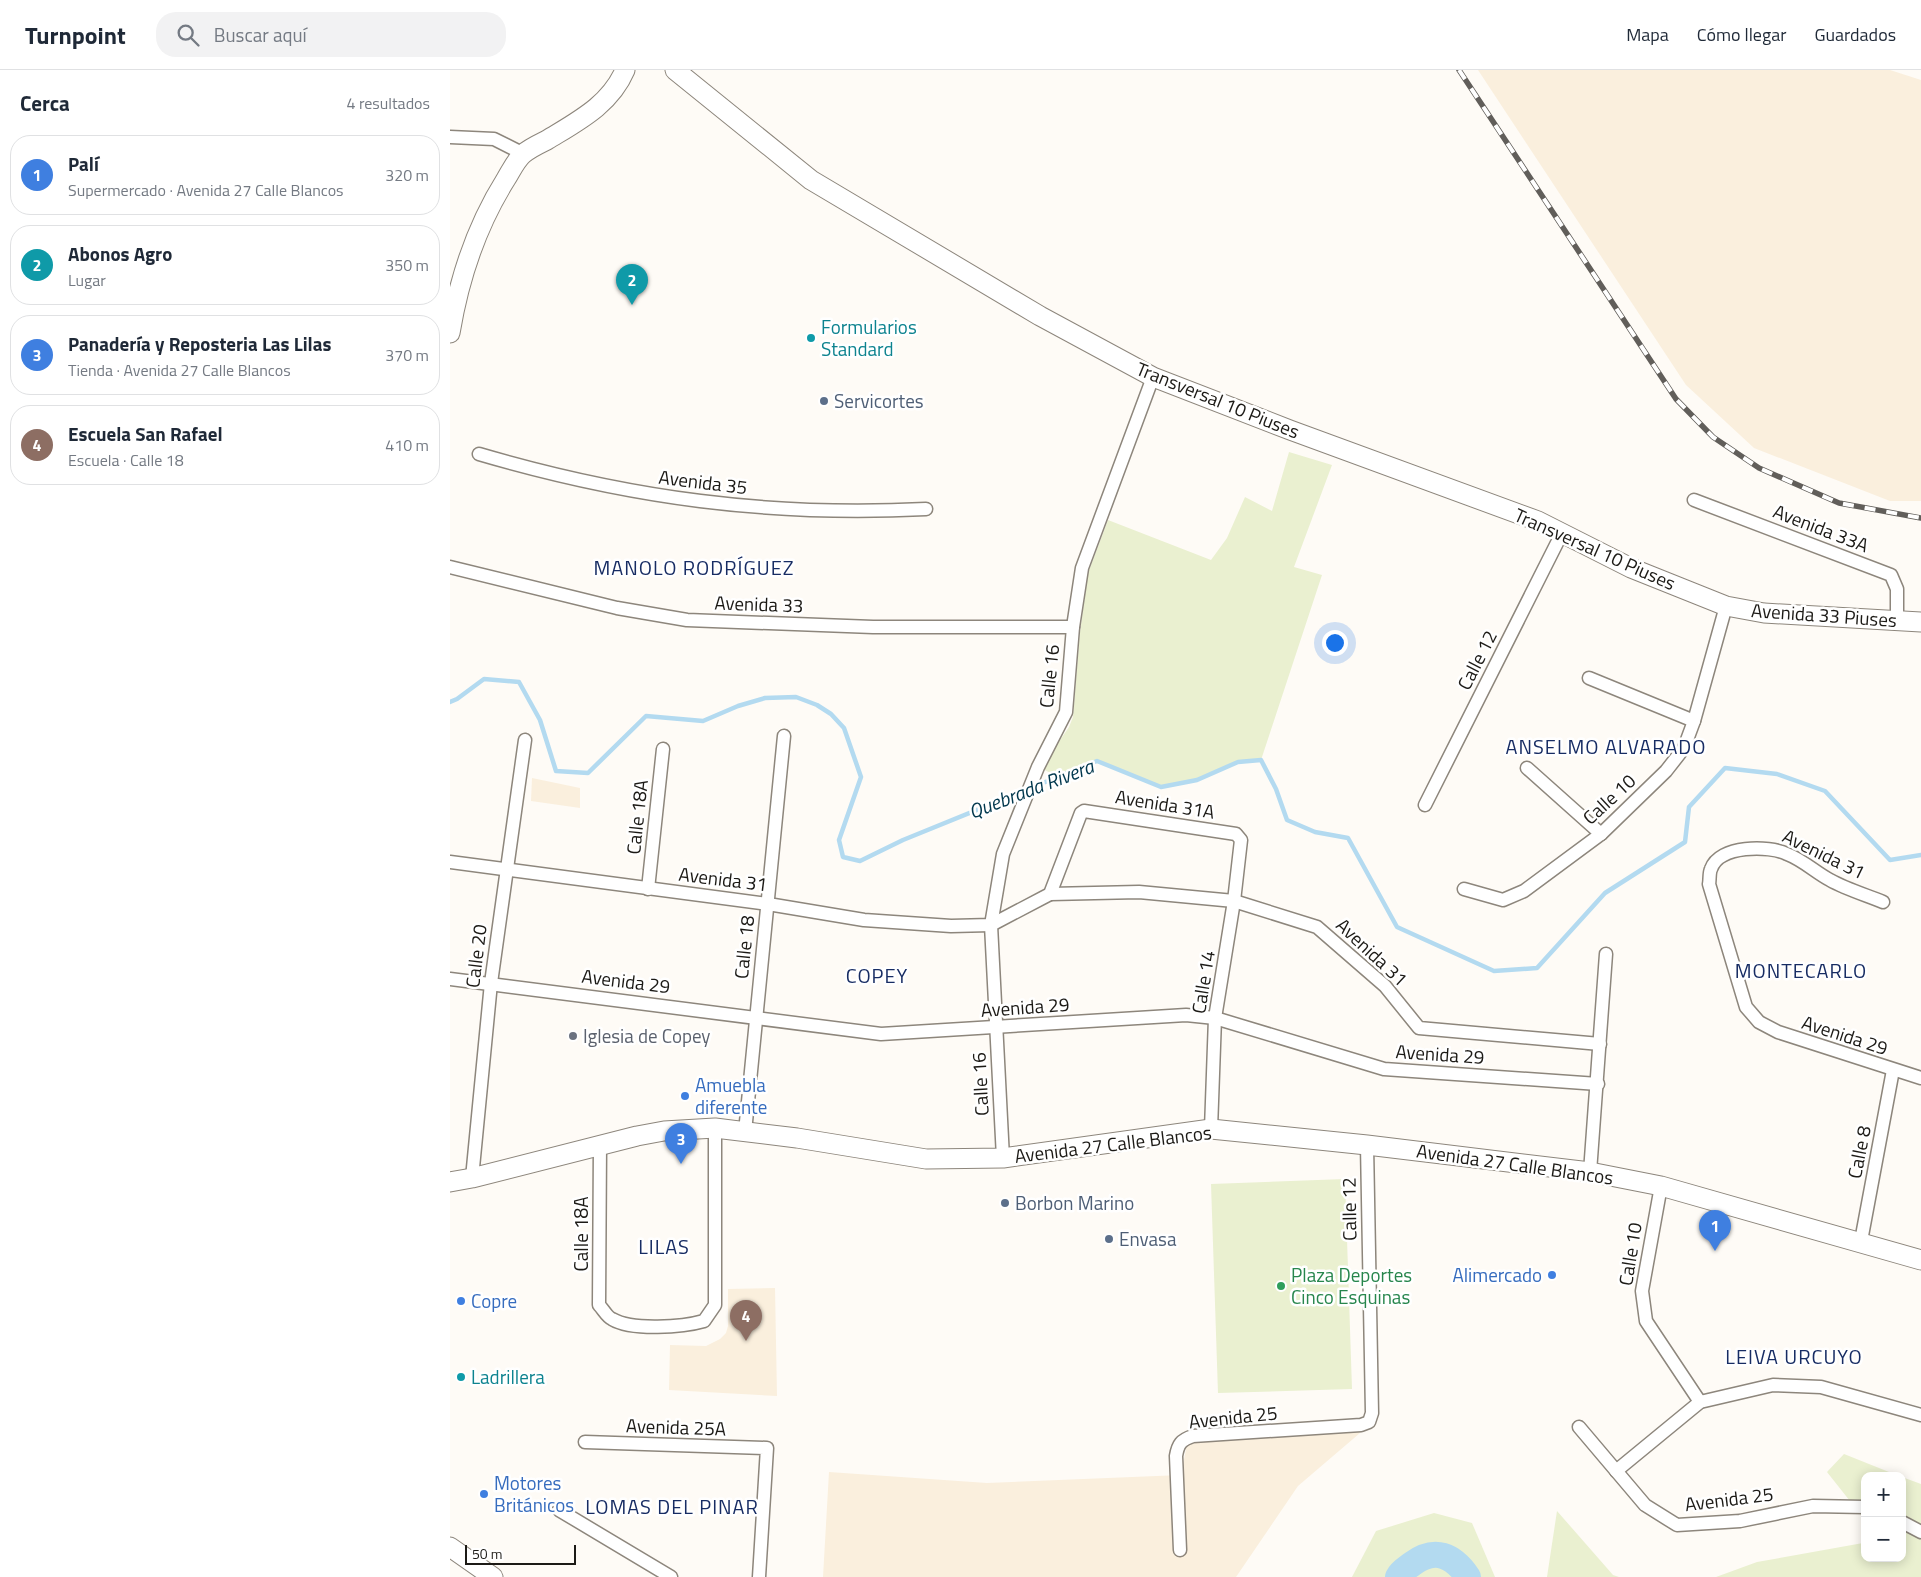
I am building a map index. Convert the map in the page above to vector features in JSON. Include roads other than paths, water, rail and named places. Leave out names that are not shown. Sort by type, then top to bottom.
[{"type":"main road","points":[[450,333],[453,299],[484,218],[497,193],[524,154],[581,119],[604,102],[625,70]]},
{"type":"main road","name":"Transversal 10 Piuses","points":[[675,70],[811,180],[1040,316],[1153,377],[1290,430],[1538,521],[1631,568],[1726,606]]},
{"type":"main road","name":"Avenida 33 Piuses","points":[[1726,606],[1764,613],[1921,622]]},
{"type":"main road","name":"Avenida 27 Calle Blancos","points":[[450,1182],[472,1178],[600,1144],[664,1131],[715,1128],[797,1138],[926,1160],[1003,1158],[1211,1129],[1367,1145],[1590,1172],[1661,1186],[1861,1241],[1921,1260]]},
{"type":"main road","points":[[450,1546],[493,1577]]},
{"type":"street","points":[[450,137],[494,139],[524,154]]},
{"type":"street","name":"Calle 16","points":[[1003,1158],[991,925],[1003,854],[1038,767],[1066,712],[1073,627],[1082,568],[1087,549],[1153,377]]},
{"type":"street","name":"Avenida 35","points":[[479,454],[535,471],[612,487],[707,503],[766,509],[875,512],[926,509]]},
{"type":"street","name":"Avenida 33A","points":[[1694,500],[1891,575],[1897,589],[1897,620]]},
{"type":"street","name":"Calle 12","points":[[1425,804],[1562,533]]},
{"type":"street","name":"Avenida 33","points":[[450,567],[617,608],[687,620],[873,627],[1073,627]]},
{"type":"street","name":"Calle 10","points":[[1464,889],[1503,900],[1524,891],[1601,834],[1666,771],[1684,748],[1694,721],[1726,606]]},
{"type":"street","points":[[1590,678],[1694,721]]},
{"type":"street","name":"Calle 18","points":[[745,1132],[784,736]]},
{"type":"street","name":"Calle 20","points":[[472,1178],[491,983],[525,740]]},
{"type":"street","name":"Calle 18A","points":[[648,889],[662,750]]},
{"type":"street","points":[[1527,768],[1601,834]]},
{"type":"street","name":"Avenida 31A","points":[[1050,894],[1080,813],[1084,811],[1234,833],[1241,840]]},
{"type":"street","name":"Calle 14","points":[[1211,1129],[1215,1018],[1234,900],[1241,840]]},
{"type":"street","name":"Avenida 31","points":[[1759,1022],[1746,1007],[1709,884],[1711,868],[1721,857],[1748,848],[1769,848],[1786,853],[1804,862],[1829,880],[1883,902]]},
{"type":"street","name":"Avenida 31","points":[[450,862],[768,904],[864,920],[951,926],[991,925]]},
{"type":"street","name":"Avenida 31","points":[[1050,894],[1139,892],[1234,900],[1317,927],[1385,986],[1419,1028],[1600,1044]]},
{"type":"street","points":[[991,925],[1050,894]]},
{"type":"street","points":[[1590,1172],[1598,1084],[1606,954]]},
{"type":"street","name":"Avenida 29","points":[[450,979],[755,1016],[881,1034],[1186,1015],[1215,1018],[1384,1069],[1598,1084]]},
{"type":"street","name":"Avenida 29","points":[[1759,1022],[1778,1032],[1921,1078]]},
{"type":"street","name":"Calle 8","points":[[1861,1241],[1893,1070]]},
{"type":"street","name":"Calle 18A","points":[[600,1144],[599,1305],[612,1319],[634,1325],[686,1326],[704,1321],[715,1305],[715,1128]]},
{"type":"street","name":"Calle 12","points":[[1367,1145],[1372,1414],[1369,1422]]},
{"type":"street","name":"Calle 10","points":[[1661,1186],[1642,1291],[1646,1321],[1700,1402]]},
{"type":"street","points":[[1616,1471],[1700,1402],[1773,1385],[1821,1387],[1921,1415]]},
{"type":"street","name":"Avenida 25","points":[[1180,1550],[1176,1456],[1178,1445],[1184,1439],[1193,1436],[1361,1425],[1369,1422]]},
{"type":"street","name":"Avenida 25","points":[[1579,1427],[1645,1505],[1677,1524],[1740,1521],[1813,1506],[1861,1507]]},
{"type":"street","name":"Avenida 25A","points":[[585,1442],[766,1448],[759,1577]]},
{"type":"street","points":[[559,1510],[671,1577]]},
{"type":"street","points":[[1906,1524],[1921,1532]]},
{"type":"waterway","name":"Quebrada Rivera","points":[[450,702],[484,679],[519,682],[540,720],[556,771],[588,773],[646,716],[703,721],[738,706],[765,698],[796,697],[817,705],[831,714],[844,728],[861,777],[839,840],[843,857],[860,861],[903,840],[1026,790]]},
{"type":"waterway","name":"Quebrada Rivera","points":[[1033,787],[1097,761],[1161,787],[1197,780],[1238,762],[1261,760],[1276,789],[1287,820],[1315,832],[1348,838],[1397,927],[1494,971],[1537,968],[1605,893],[1685,842],[1689,807],[1725,768],[1777,774],[1825,791],[1890,860],[1921,855]]},
{"type":"waterway","points":[[1398,1577],[1404,1570],[1420,1559],[1436,1555],[1443,1556],[1456,1563],[1468,1577]]},
{"type":"railway","points":[[1459,70],[1676,399],[1713,437],[1759,468],[1839,503],[1921,518]]},
{"type":"place","name":"Abonos Agro","points":[[632,305]]},
{"type":"place","name":"Formularios Standard","points":[[811,338]]},
{"type":"place","name":"Servicortes","points":[[824,401]]},
{"type":"place","name":"Iglesia de Copey","points":[[573,1036]]},
{"type":"place","name":"Amuebla diferente","points":[[685,1096]]},
{"type":"place","name":"Panadería y Reposteria Las Lilas","points":[[681,1164]]},
{"type":"place","name":"Borbon Marino","points":[[1005,1203]]},
{"type":"place","name":"Envasa","points":[[1109,1239]]},
{"type":"place","name":"Palí","points":[[1715,1251]]},
{"type":"place","name":"Alimercado","points":[[1552,1275]]},
{"type":"place","name":"Plaza Deportes Cinco Esquinas","points":[[1281,1286]]},
{"type":"place","name":"Copre","points":[[461,1301]]},
{"type":"place","name":"Escuela San Rafael","points":[[746,1341]]},
{"type":"place","name":"Ladrillera","points":[[461,1377]]},
{"type":"place","name":"Motores Británicos","points":[[484,1494]]},
{"type":"district","name":"MANOLO RODRÍGUEZ","points":[[694,568]]},
{"type":"district","name":"ANSELMO ALVARADO","points":[[1606,747]]},
{"type":"district","name":"MONTECARLO","points":[[1801,971]]},
{"type":"district","name":"COPEY","points":[[877,976]]},
{"type":"district","name":"LILAS","points":[[664,1247]]},
{"type":"district","name":"LEIVA URCUYO","points":[[1794,1357]]},
{"type":"district","name":"LOMAS DEL PINAR","points":[[672,1507]]}]
